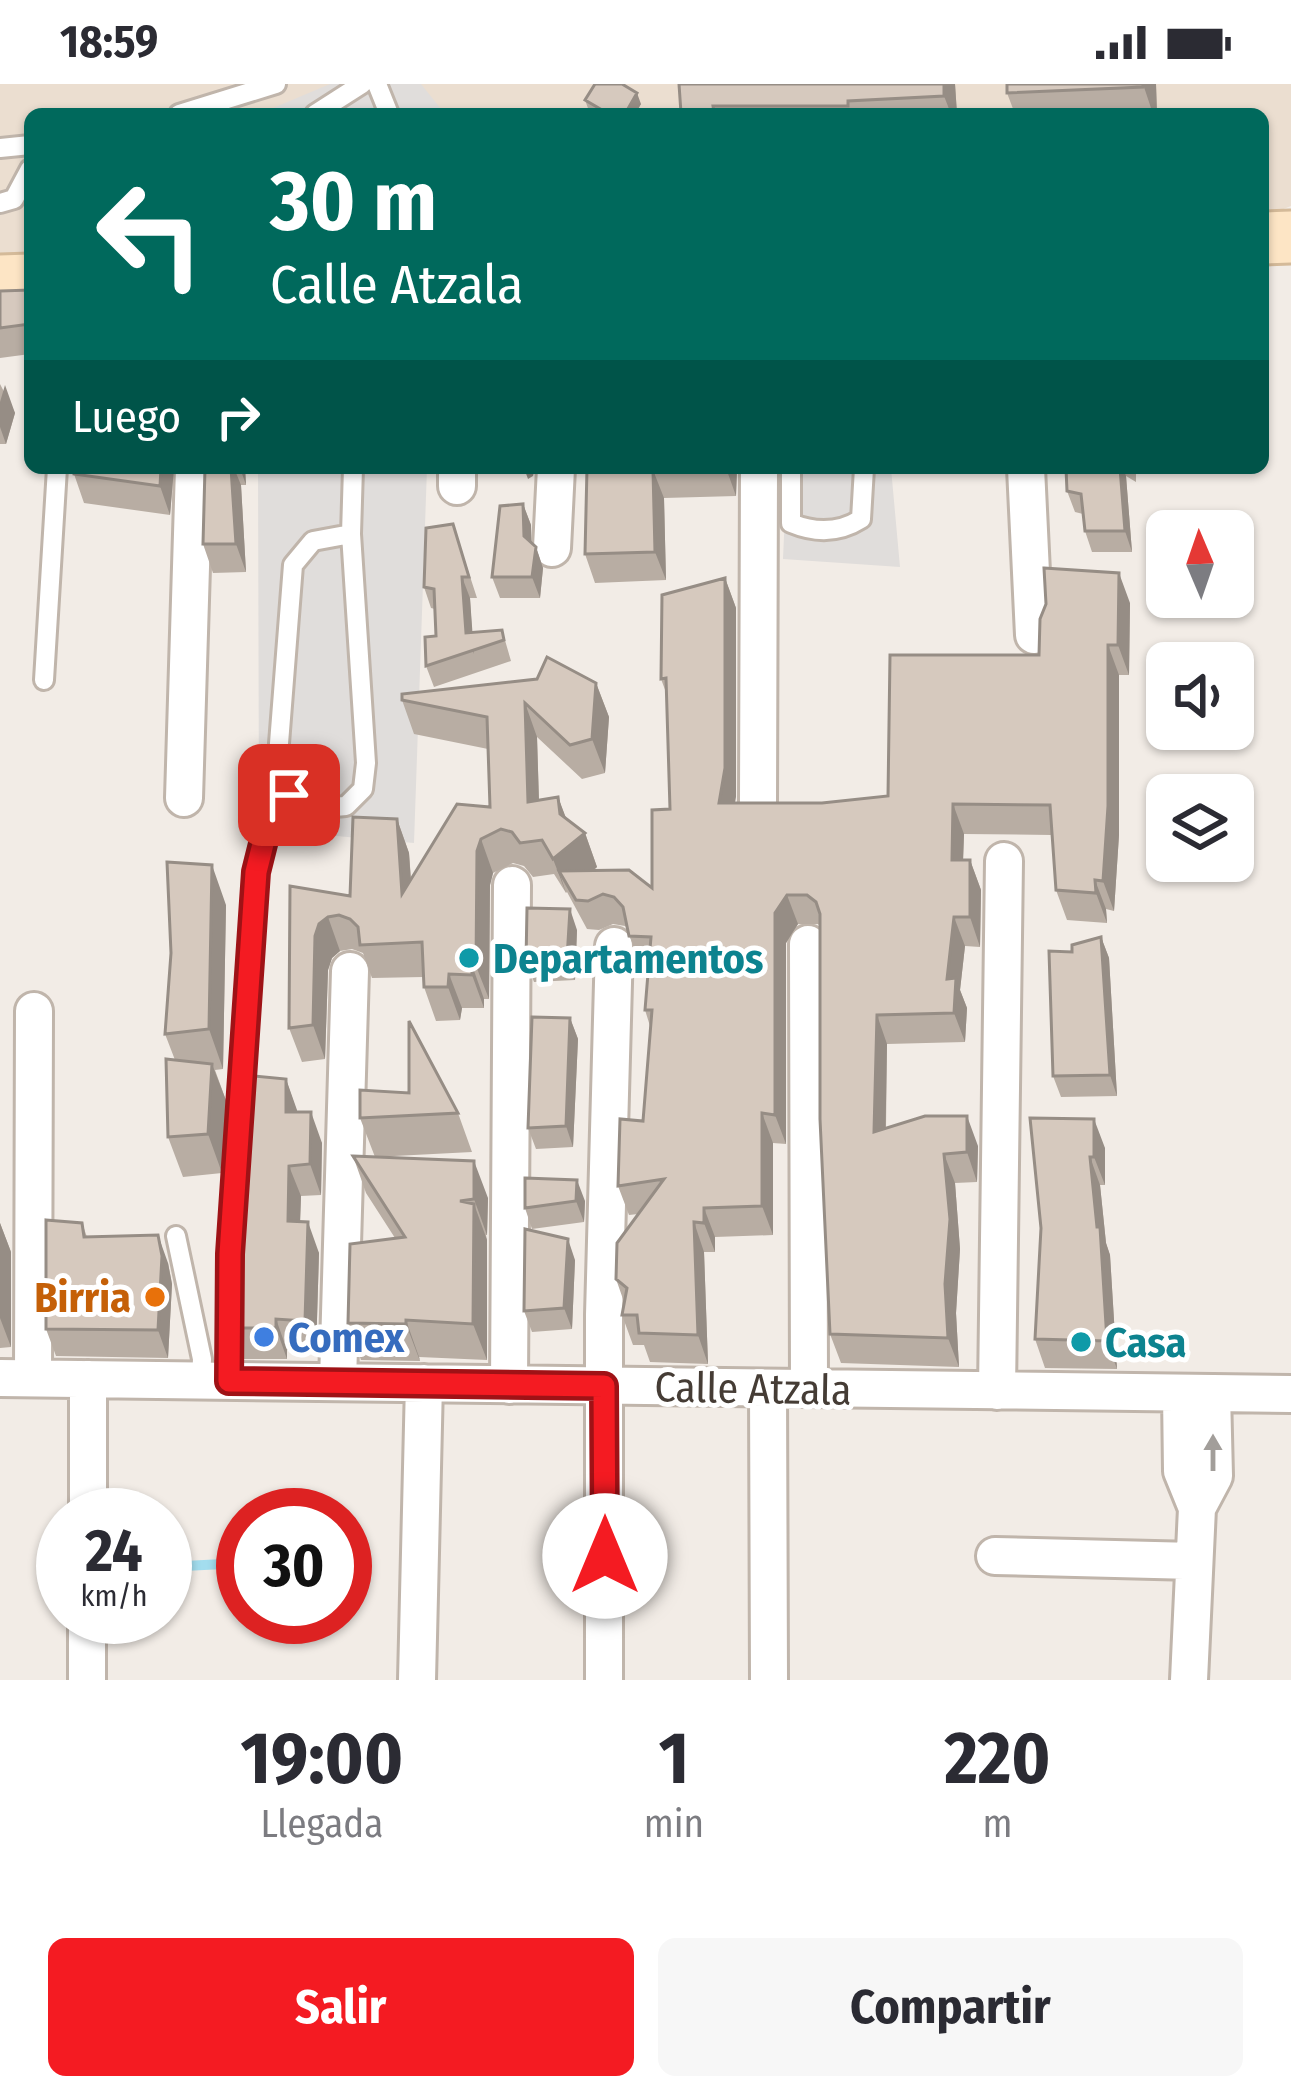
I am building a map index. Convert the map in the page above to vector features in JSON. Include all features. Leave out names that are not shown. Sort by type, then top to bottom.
[{"type":"street","points":[[184,798],[194,474]]},
{"type":"street","points":[[553,548],[556,474]]},
{"type":"street","points":[[758,802],[759,474]]},
{"type":"street","points":[[1026,474],[1034,634]]},
{"type":"street","points":[[997,1391],[1004,861]]},
{"type":"street","points":[[509,1384],[512,885]]},
{"type":"street","points":[[808,944],[809,1388]]},
{"type":"street","points":[[604,1680],[604,1386],[614,946]]},
{"type":"street","points":[[338,1382],[350,971]]},
{"type":"street","points":[[16,1378],[34,1011]]},
{"type":"street","name":"Calle Atzala","points":[[16,1378],[1291,1394]]},
{"type":"street","points":[[88,1379],[88,1488]]},
{"type":"street","points":[[417,1680],[424,1383]]},
{"type":"street","points":[[769,1388],[769,1680]]},
{"type":"street","points":[[1189,1680],[1197,1508],[1182,1471],[1196,1393]]},
{"type":"street","points":[[995,1556],[1194,1561]]},
{"type":"street","points":[[87,1644],[87,1680]]},
{"type":"lane","points":[[198,108],[276,84]]},
{"type":"lane","points":[[324,108],[362,84]]},
{"type":"lane","points":[[0,203],[14,199],[24,180]]},
{"type":"lane","points":[[44,680],[57,474]]},
{"type":"lane","points":[[350,534],[313,541],[293,565],[277,769],[289,795],[316,808],[346,806],[363,789],[366,763],[350,534],[353,474]]},
{"type":"lane","points":[[791,474],[790,524],[843,530],[861,519],[864,474]]},
{"type":"lane","points":[[215,1381],[230,1254],[256,872],[268,824],[289,795]]},
{"type":"lane","points":[[176,1236],[202,1359],[215,1381]]},
{"type":"shaded area","points":[[0,84],[1291,84],[1291,206],[1269,215],[1269,108],[24,108],[24,265],[0,265]]},
{"type":"shaded area","points":[[330,84],[421,84],[440,108],[273,108]]},
{"type":"shaded area","points":[[258,474],[427,474],[414,843],[259,829]]},
{"type":"shaded area","points":[[787,474],[892,474],[900,567],[783,559]]},
{"type":"building","points":[[595,84],[622,84],[637,93],[628,108],[599,108],[585,100]]},
{"type":"building","points":[[679,84],[944,84],[944,96],[848,101],[848,106],[681,108]]},
{"type":"building","points":[[1007,84],[1143,84],[1143,87],[1007,93]]},
{"type":"building","points":[[24,290],[24,325],[0,328],[0,291]]},
{"type":"building","points":[[74,474],[161,474],[160,486]]},
{"type":"building","points":[[205,474],[231,474],[236,544],[203,544]]},
{"type":"building","points":[[587,474],[653,474],[655,552],[585,554]]},
{"type":"building","points":[[1066,474],[1120,474],[1125,531],[1085,531],[1081,494],[1067,491]]},
{"type":"building","points":[[523,504],[524,536],[536,547],[532,577],[492,577],[500,506]]},
{"type":"building","points":[[453,524],[469,577],[462,577],[466,633],[502,630],[504,640],[426,666],[425,637],[436,636],[434,589],[424,587],[426,528]]},
{"type":"building","points":[[1044,568],[1119,573],[1118,645],[1108,645],[1103,881],[1095,880],[1096,893],[1056,890],[1050,805],[953,804],[952,860],[970,860],[970,917],[954,917],[947,979],[956,978],[954,1013],[877,1015],[874,1132],[925,1116],[967,1116],[967,1152],[944,1154],[950,1219],[945,1284],[948,1338],[830,1334],[820,1119],[820,914],[807,895],[787,895],[775,913],[775,1115],[762,1113],[762,1206],[704,1208],[704,1223],[694,1222],[698,1335],[639,1333],[637,1315],[622,1315],[627,1288],[616,1279],[617,1243],[664,1179],[618,1186],[620,1119],[643,1121],[652,1010],[645,1010],[651,937],[629,936],[623,907],[614,897],[603,894],[576,900],[559,871],[629,870],[652,888],[652,810],[670,809],[666,678],[661,679],[662,595],[725,578],[725,768],[719,803],[822,803],[888,796],[890,655],[1039,655],[1040,619],[1046,604]]},
{"type":"building","points":[[547,657],[596,683],[592,739],[570,745],[525,703],[528,802],[558,797],[560,814],[585,833],[553,859],[542,840],[520,843],[512,832],[501,829],[481,839],[476,966],[472,965],[472,975],[449,974],[448,987],[424,987],[422,942],[360,945],[358,927],[350,919],[328,917],[315,936],[313,1025],[289,1028],[290,886],[350,896],[353,817],[397,819],[402,894],[457,804],[490,807],[487,717],[402,700],[402,694],[537,679]]},
{"type":"building","points":[[167,862],[212,865],[209,1029],[165,1034],[171,953]]},
{"type":"building","points":[[527,908],[570,909],[567,959],[526,961]]},
{"type":"building","points":[[1101,937],[1110,1075],[1053,1076],[1049,951],[1072,952],[1072,945]]},
{"type":"building","points":[[532,1017],[570,1018],[566,1126],[528,1128]]},
{"type":"building","points":[[409,1021],[458,1113],[360,1118],[360,1090],[409,1093]]},
{"type":"building","points":[[166,1059],[212,1064],[208,1134],[168,1137]]},
{"type":"building","points":[[242,1075],[286,1079],[286,1112],[311,1112],[310,1164],[289,1166],[288,1221],[308,1222],[305,1321],[276,1319],[276,1328],[231,1328]]},
{"type":"building","points":[[1030,1118],[1094,1119],[1094,1157],[1090,1157],[1107,1341],[1035,1339],[1041,1228]]},
{"type":"building","points":[[353,1156],[474,1161],[474,1199],[460,1201],[474,1204],[473,1324],[348,1323],[350,1244],[405,1237]]},
{"type":"building","points":[[525,1178],[577,1180],[576,1201],[525,1208]]},
{"type":"building","points":[[46,1220],[82,1223],[84,1237],[158,1235],[162,1256],[158,1330],[46,1329]]},
{"type":"building","points":[[525,1229],[568,1239],[564,1308],[524,1311]]},
{"type":"waterway","points":[[192,1566],[216,1564]]},
{"type":"place","name":"Departamentos","points":[[469,958]]},
{"type":"place","name":"Birria","points":[[155,1297]]},
{"type":"place","name":"Comex","points":[[264,1337]]},
{"type":"place","name":"Casa","points":[[1081,1342]]},
{"type":"route","points":[[289,795],[268,824],[256,872],[230,1254],[229,1381],[604,1386],[605,1556]]}]
